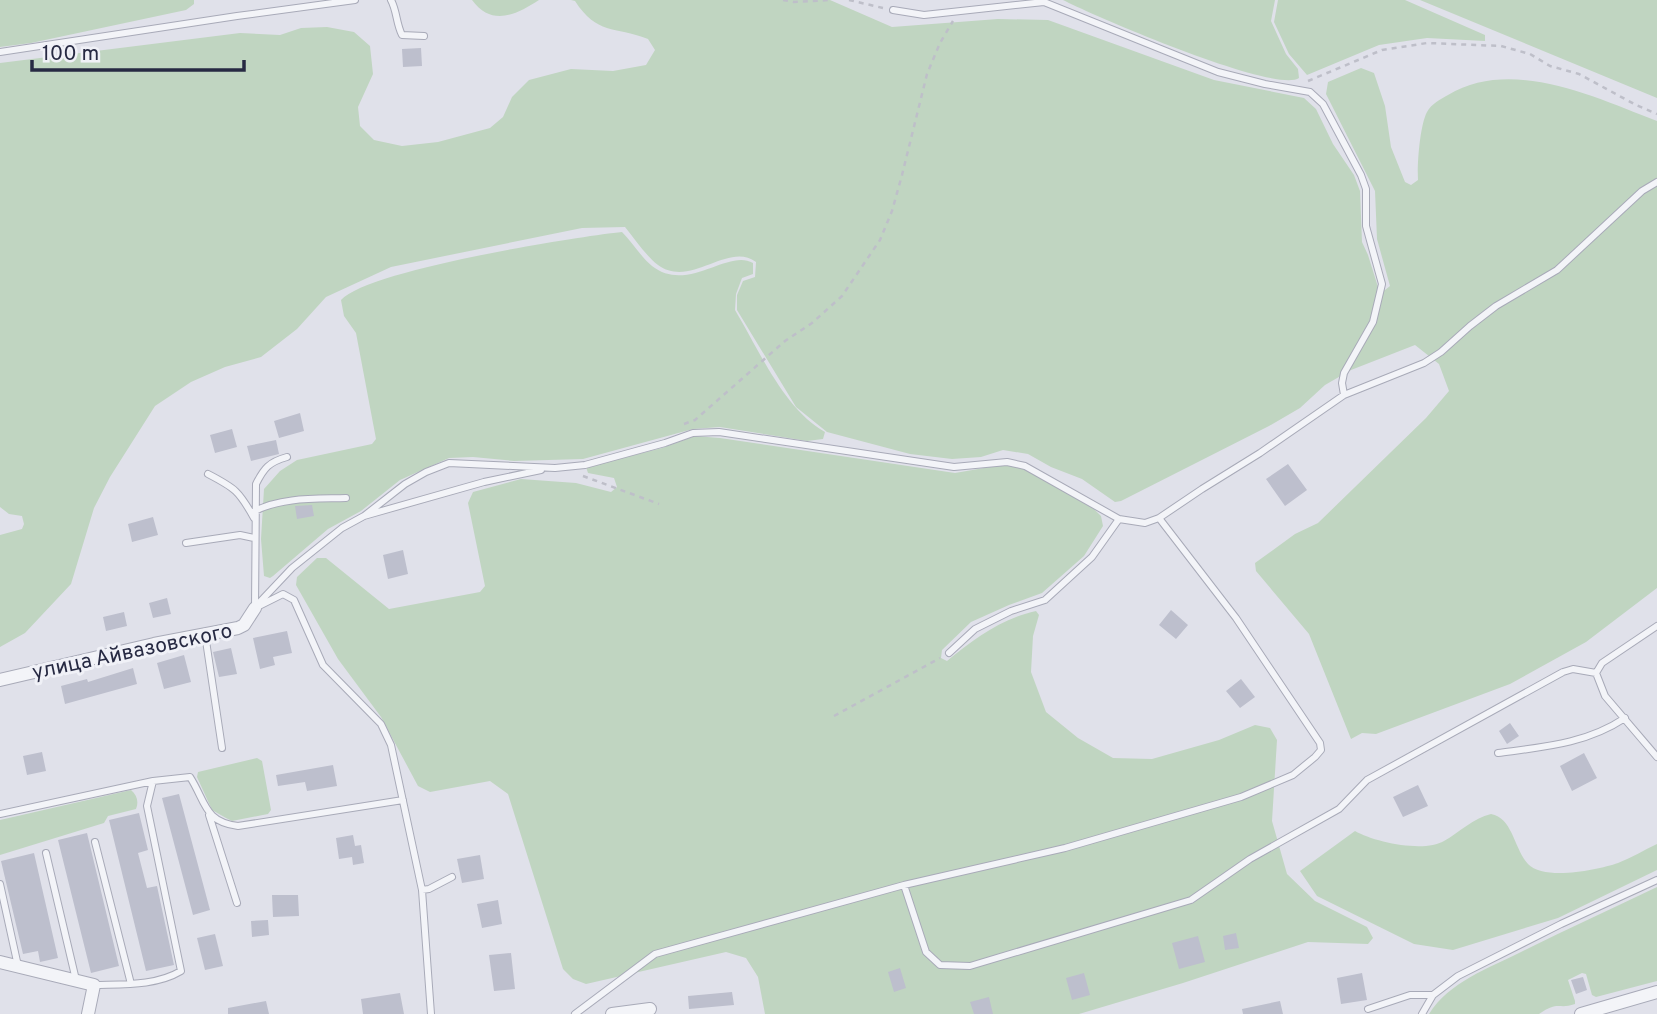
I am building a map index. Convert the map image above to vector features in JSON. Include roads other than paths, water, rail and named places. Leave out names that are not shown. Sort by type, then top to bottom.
[{"type":"street","name":"улица Айвазовского","points":[[0,680],[238,628],[255,608]]},
{"type":"street","points":[[0,962],[94,985],[88,1014]]},
{"type":"street","points":[[1581,1014],[1657,992]]},
{"type":"street","points":[[612,1014],[650,1009]]},
{"type":"lane","points":[[0,52],[355,0]]},
{"type":"lane","points":[[391,0],[397,10],[397,25],[402,35],[424,36]]},
{"type":"lane","points":[[893,10],[924,15],[1045,1],[1218,72],[1310,92],[1322,104],[1361,175],[1366,189],[1366,226],[1382,284],[1373,322],[1344,373],[1344,395]]},
{"type":"lane","points":[[364,516],[484,482],[585,465],[693,433],[719,432],[954,467],[1007,462],[1025,466],[1119,519],[1144,523],[1159,519],[1344,395],[1424,363],[1441,352],[1496,306],[1557,271],[1643,191],[1657,182]]},
{"type":"lane","points":[[255,608],[256,484],[264,468],[274,461],[288,457]]},
{"type":"lane","points":[[255,608],[292,568],[342,528],[364,516],[405,484],[426,472],[449,463],[555,468]]},
{"type":"lane","points":[[208,474],[240,493],[254,514]]},
{"type":"lane","points":[[254,514],[286,501],[345,498]]},
{"type":"lane","points":[[949,653],[975,629],[1011,611],[1045,600],[1092,557],[1119,519]]},
{"type":"lane","points":[[575,1014],[655,954],[904,885],[1065,848],[1241,797],[1293,775],[1315,757],[1321,750],[1320,743],[1236,618],[1159,519]]},
{"type":"lane","points":[[187,543],[240,535],[254,538]]},
{"type":"lane","points":[[255,608],[283,594],[295,600],[323,665],[381,724],[397,764],[422,890],[431,1014]]},
{"type":"lane","points":[[1596,673],[1602,663],[1657,626]]},
{"type":"lane","points":[[205,634],[222,748]]},
{"type":"lane","points":[[904,885],[926,952],[940,965],[970,966],[1191,900],[1250,859],[1339,809],[1367,780],[1563,672],[1573,669],[1596,673]]},
{"type":"lane","points":[[1596,673],[1605,696],[1657,757]]},
{"type":"lane","points":[[1498,753],[1540,748],[1594,736],[1625,718]]},
{"type":"lane","points":[[0,814],[153,781],[190,777],[209,815],[237,903]]},
{"type":"lane","points":[[94,985],[131,984],[170,977],[181,971],[147,806],[153,781]]},
{"type":"lane","points":[[209,815],[224,825],[238,826],[403,800]]},
{"type":"lane","points":[[95,842],[131,984]]},
{"type":"lane","points":[[46,853],[76,980]]},
{"type":"lane","points":[[422,890],[452,877]]},
{"type":"lane","points":[[1422,1014],[1433,995],[1458,976],[1657,880]]},
{"type":"lane","points":[[0,884],[18,966]]},
{"type":"lane","points":[[1368,1009],[1409,995],[1433,995]]}]
